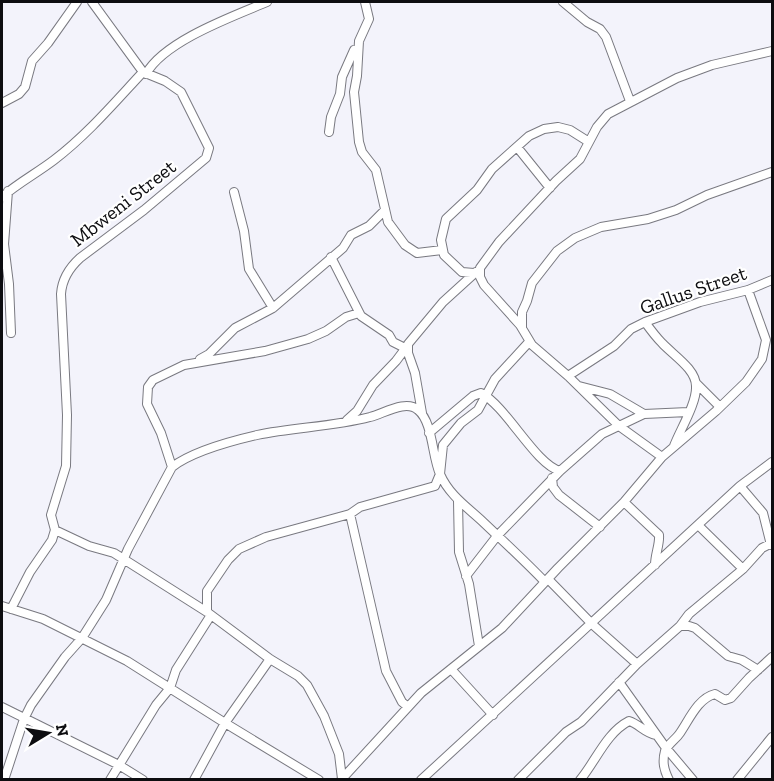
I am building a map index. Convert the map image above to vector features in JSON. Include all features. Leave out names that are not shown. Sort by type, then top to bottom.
[{"type":"street","points":[[2,103],[19,94],[25,87],[32,61],[48,43],[77,2]]},
{"type":"street","name":"Mbweni Street","points":[[11,609],[30,573],[48,548],[55,530],[51,515],[67,453],[61,294],[63,280],[73,264],[144,210],[206,158],[209,152],[205,139],[181,92],[165,81],[144,73],[92,2]]},
{"type":"street","points":[[11,333],[9,284],[4,244],[5,194],[53,161],[76,141],[157,60],[195,34],[267,2]]},
{"type":"street","points":[[329,132],[331,117],[340,94],[342,77],[369,19],[365,2]]},
{"type":"street","points":[[563,2],[587,22],[600,29],[606,37],[630,101]]},
{"type":"street","points":[[359,41],[354,92],[359,142],[362,152],[376,170],[388,222],[401,240],[412,250],[421,254],[442,250]]},
{"type":"street","points":[[345,421],[357,411],[373,385],[396,361],[443,302],[477,271],[499,242],[580,159],[602,119],[630,101],[677,78],[712,65],[772,51]]},
{"type":"street","points":[[477,271],[462,272],[444,255],[441,240],[446,219],[477,190],[492,169],[529,136],[544,129],[558,127],[570,130],[589,142]]},
{"type":"street","points":[[517,147],[550,188]]},
{"type":"street","points":[[522,328],[522,312],[532,283],[557,251],[574,238],[601,226],[645,219],[676,210],[707,195],[772,172]]},
{"type":"street","points":[[234,192],[244,231],[249,269],[273,308]]},
{"type":"street","points":[[172,467],[161,433],[147,407],[148,387],[153,380],[165,373],[196,362],[209,354],[235,328],[273,308],[343,248],[351,235],[369,226],[384,211]]},
{"type":"street","points":[[331,257],[363,318],[389,334],[393,342],[407,346]]},
{"type":"street","points":[[477,271],[484,285],[522,328],[529,342],[579,386],[619,426],[662,457]]},
{"type":"street","name":"Gallus Street","points":[[568,376],[614,346],[631,329],[645,322],[700,302],[748,290],[772,280]]},
{"type":"street","points":[[341,779],[408,706],[502,628],[624,502],[662,457],[746,382],[762,360],[766,340],[748,290]]},
{"type":"street","points":[[196,362],[221,360],[295,343],[317,335],[346,317],[359,313]]},
{"type":"street","points":[[645,322],[689,370],[696,383],[720,407]]},
{"type":"street","points":[[110,780],[156,705],[170,688],[176,670],[208,613],[207,591],[228,560],[239,549],[266,537],[350,514],[360,507],[430,489],[438,483],[443,445],[461,423],[477,410],[495,379],[529,342]]},
{"type":"street","points":[[407,346],[440,474],[458,501],[637,664]]},
{"type":"street","points":[[762,360],[772,357]]},
{"type":"street","points":[[672,450],[688,412],[696,383]]},
{"type":"street","points":[[579,386],[610,394],[644,414]]},
{"type":"street","points":[[429,433],[473,396],[481,393],[550,467],[560,471]]},
{"type":"street","points":[[4,780],[24,719],[48,679],[82,638],[106,600],[128,549],[172,467],[217,446],[257,435],[369,417],[404,407],[415,408],[424,419]]},
{"type":"street","points":[[466,576],[497,536],[560,471],[602,434],[644,414],[688,412]]},
{"type":"street","points":[[427,778],[740,486],[772,462]]},
{"type":"street","points":[[550,467],[553,487],[559,495],[600,526]]},
{"type":"street","points":[[518,780],[566,732],[581,722],[637,664],[680,626],[689,614],[743,569],[762,548],[772,544],[763,513],[740,486]]},
{"type":"street","points":[[458,501],[458,542],[479,646]]},
{"type":"street","points":[[624,502],[659,535],[655,554],[656,565]]},
{"type":"street","points":[[350,514],[386,671],[402,702],[408,706]]},
{"type":"street","points":[[698,525],[743,569]]},
{"type":"street","points":[[55,530],[89,546],[107,550],[125,560],[208,613],[270,659],[298,676],[314,696],[335,742],[341,779]]},
{"type":"street","points":[[2,606],[43,620],[127,661],[319,780]]},
{"type":"street","points":[[680,626],[695,628],[728,656],[742,660],[758,670]]},
{"type":"street","points":[[669,780],[664,770],[663,758],[666,748],[681,732],[687,719],[708,696],[715,694],[728,700],[772,657]]},
{"type":"street","points":[[194,780],[225,723],[270,659]]},
{"type":"street","points":[[451,669],[492,715]]},
{"type":"street","points":[[619,682],[656,735],[693,780]]},
{"type":"street","points":[[2,707],[119,765],[143,780]]},
{"type":"street","points":[[580,780],[608,738],[623,724],[632,722],[648,733],[656,735]]},
{"type":"street","points":[[737,780],[772,737]]},
{"type":"street","points":[[659,780],[664,770]]}]
